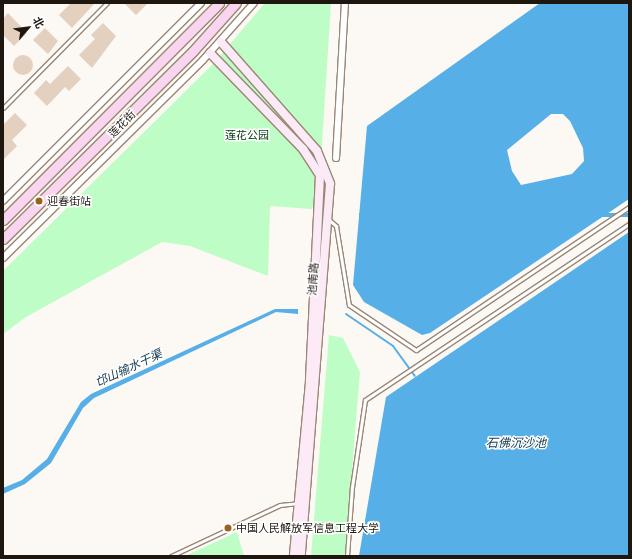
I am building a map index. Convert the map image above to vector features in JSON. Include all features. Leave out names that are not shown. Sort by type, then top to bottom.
[{"type":"main road","name":"莲花街","points":[[3,220],[219,3]]},
{"type":"main road","name":"莲花街","points":[[3,239],[193,51],[236,3]]},
{"type":"street","points":[[3,201],[201,3]]},
{"type":"street","name":"莲花街","points":[[3,258],[221,42],[254,3]]},
{"type":"street","points":[[336,158],[345,3]]},
{"type":"street","name":"池南路","points":[[221,42],[316,151],[330,184],[302,556]]},
{"type":"street","name":"池南路","points":[[210,53],[303,149],[320,175],[310,382],[294,556]]},
{"type":"lane","points":[[3,108],[106,3]]},
{"type":"lane","points":[[328,219],[336,226],[349,305],[416,350],[629,207]]},
{"type":"lane","points":[[347,556],[352,487],[365,400],[407,369],[629,224]]},
{"type":"lane","points":[[171,556],[280,504],[299,503]]},
{"type":"green space","name":"莲花公园","points":[[265,3],[331,3],[320,175],[312,209],[270,206],[268,276],[190,246],[162,242],[26,317],[3,334],[3,271],[213,64]]},
{"type":"green space","points":[[329,335],[343,338],[360,372],[345,556],[311,556]]},
{"type":"green space","points":[[237,532],[244,556],[185,556]]},
{"type":"water","points":[[540,3],[629,3],[629,199],[430,333],[422,335],[364,302],[353,285],[367,126]],"holes":[[[551,114],[563,114],[570,121],[583,148],[584,161],[572,174],[521,185],[512,171],[507,150]]]},
{"type":"water","points":[[359,213],[629,213],[629,217],[359,217]]},
{"type":"water","name":"石佛沉沙池","points":[[629,232],[629,556],[359,556],[386,397]]},
{"type":"water","points":[[275,309],[298,309],[298,314],[276,312],[94,398],[83,408],[51,463],[25,484],[3,494],[3,488],[22,480],[47,459],[81,402],[91,394]]},
{"type":"building","points":[[71,3],[95,3],[72,28],[59,15]]},
{"type":"building","points":[[124,3],[148,3],[136,15]]},
{"type":"building","points":[[8,13],[27,33],[14,46],[3,35],[3,19]]},
{"type":"building","points":[[103,23],[116,36],[92,68],[79,55],[95,39],[91,35]]},
{"type":"building","points":[[45,28],[58,41],[48,54],[33,40]]},
{"type":"building","points":[[19,55],[27,55],[33,61],[33,69],[27,75],[19,75],[13,69],[13,61]]},
{"type":"building","points":[[68,66],[81,79],[69,91],[65,87],[47,106],[34,93],[46,80],[50,84]]},
{"type":"building","points":[[15,113],[27,125],[12,140],[17,146],[3,160],[3,125]]},
{"type":"waterway","points":[[346,314],[393,346],[415,376]]},
{"type":"place","name":"迎春街站","points":[[39,201]]},
{"type":"place","name":"中国人民解放军信息工程大学","points":[[228,528]]},
{"type":"water label","name":"邙山输水干渠","points":[[129,369]]}]
